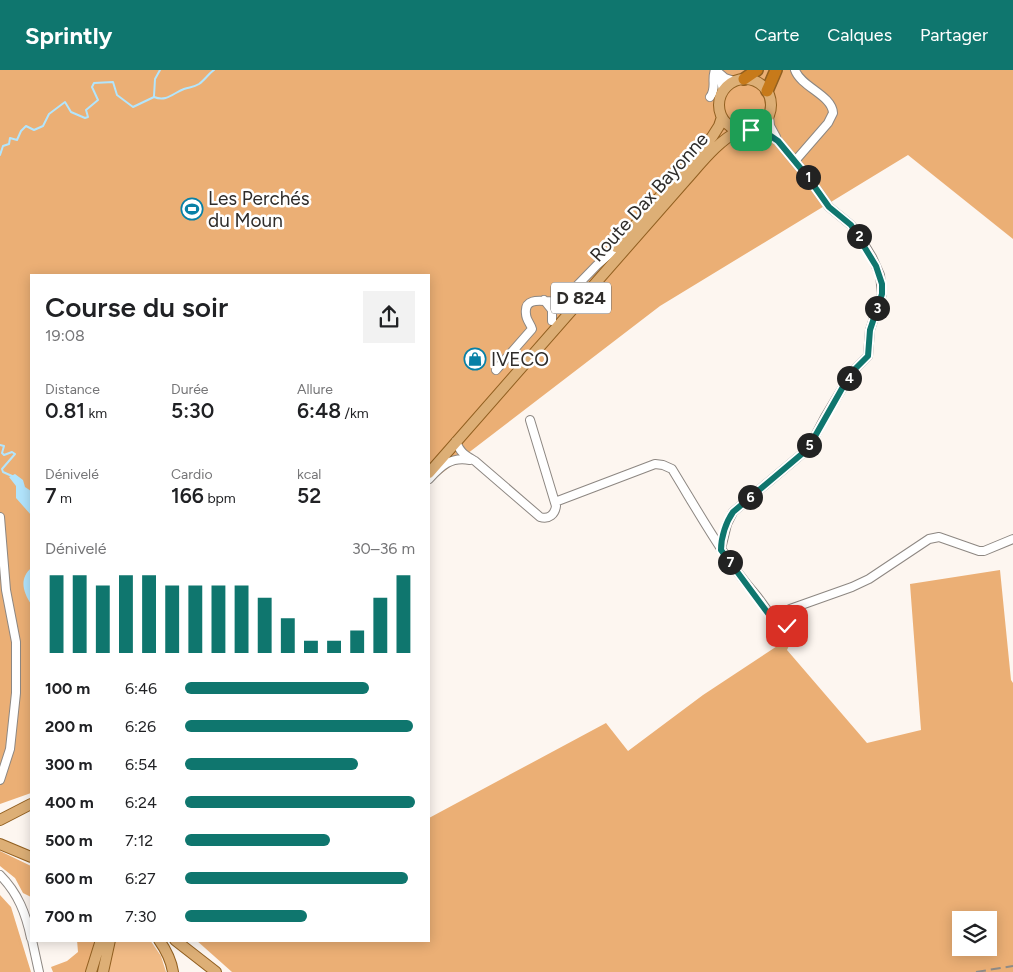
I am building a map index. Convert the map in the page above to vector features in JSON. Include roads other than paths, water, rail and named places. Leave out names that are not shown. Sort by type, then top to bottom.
[{"type":"highway","points":[[739,80],[757,70]]},
{"type":"highway","points":[[767,91],[776,70]]},
{"type":"main road","points":[[739,80],[755,81],[767,91],[771,103],[769,116],[756,128],[740,130],[733,128],[722,117],[720,99],[723,91],[739,80]]},
{"type":"main road","name":"D 824","points":[[430,462],[712,137],[722,117]]},
{"type":"main road","name":"Route Dax Bayonne","points":[[430,472],[715,148],[726,138],[740,130]]},
{"type":"main road","points":[[0,820],[30,805]]},
{"type":"main road","points":[[0,844],[30,857]]},
{"type":"main road","points":[[91,972],[100,942]]},
{"type":"main road","points":[[97,972],[105,942]]},
{"type":"main road","points":[[103,972],[110,942]]},
{"type":"main road","points":[[161,942],[172,962],[173,972]]},
{"type":"main road","points":[[178,942],[216,972]]},
{"type":"street","points":[[715,70],[725,78],[739,80]]},
{"type":"street","points":[[715,70],[721,80],[723,91]]},
{"type":"street","points":[[710,97],[714,88],[713,74],[715,70]]},
{"type":"street","points":[[795,70],[799,78],[830,104],[833,113],[828,123],[795,161]]},
{"type":"street","points":[[769,116],[770,126],[778,141]]},
{"type":"street","points":[[721,550],[727,524],[733,512],[803,453],[814,438],[852,372],[868,356],[870,330],[882,294],[880,275],[858,234],[851,225],[829,207],[778,141],[768,133],[756,128]]},
{"type":"street","points":[[496,370],[532,329],[526,316],[528,306],[534,301],[544,300],[555,303],[566,298],[612,252]]},
{"type":"street","points":[[544,300],[552,310],[552,321]]},
{"type":"street","points":[[456,441],[462,453],[481,466],[540,517],[544,518],[551,516],[556,508],[530,420]]},
{"type":"street","points":[[430,478],[443,464],[453,460],[466,459],[481,466]]},
{"type":"street","points":[[555,502],[655,464],[663,464],[672,469],[721,550],[745,584],[758,597],[770,616],[787,626]]},
{"type":"street","points":[[0,517],[6,590],[16,642],[16,693],[10,749],[0,780]]},
{"type":"street","points":[[776,619],[790,609],[852,587],[929,539],[939,537],[979,552],[1013,538]]},
{"type":"street","points":[[1,877],[20,902],[30,931]]},
{"type":"street","points":[[33,942],[39,972]]},
{"type":"water","points":[[15,474],[23,480],[25,487],[30,490],[30,514],[16,498],[16,486],[9,477]]},
{"type":"water","points":[[30,569],[30,602],[24,590],[27,572]]},
{"type":"waterway","points":[[154,96],[155,79],[160,70]]},
{"type":"waterway","points":[[0,155],[3,146],[9,144],[10,138],[17,140],[21,131],[26,126],[34,130],[43,126],[49,114],[65,102],[71,112],[85,118],[88,117],[86,110],[98,100],[92,87],[94,83],[113,82],[117,95],[133,107],[154,97],[166,98],[197,85],[214,70]]},
{"type":"waterway","points":[[0,445],[4,446],[2,453],[4,455],[12,452],[15,454],[2,469],[3,472],[12,476]]},
{"type":"railway","points":[[976,972],[1013,966]]},
{"type":"place","name":"Les Perchés du Moun","points":[[192,209]]},
{"type":"place","name":"IVECO","points":[[475,359]]}]
